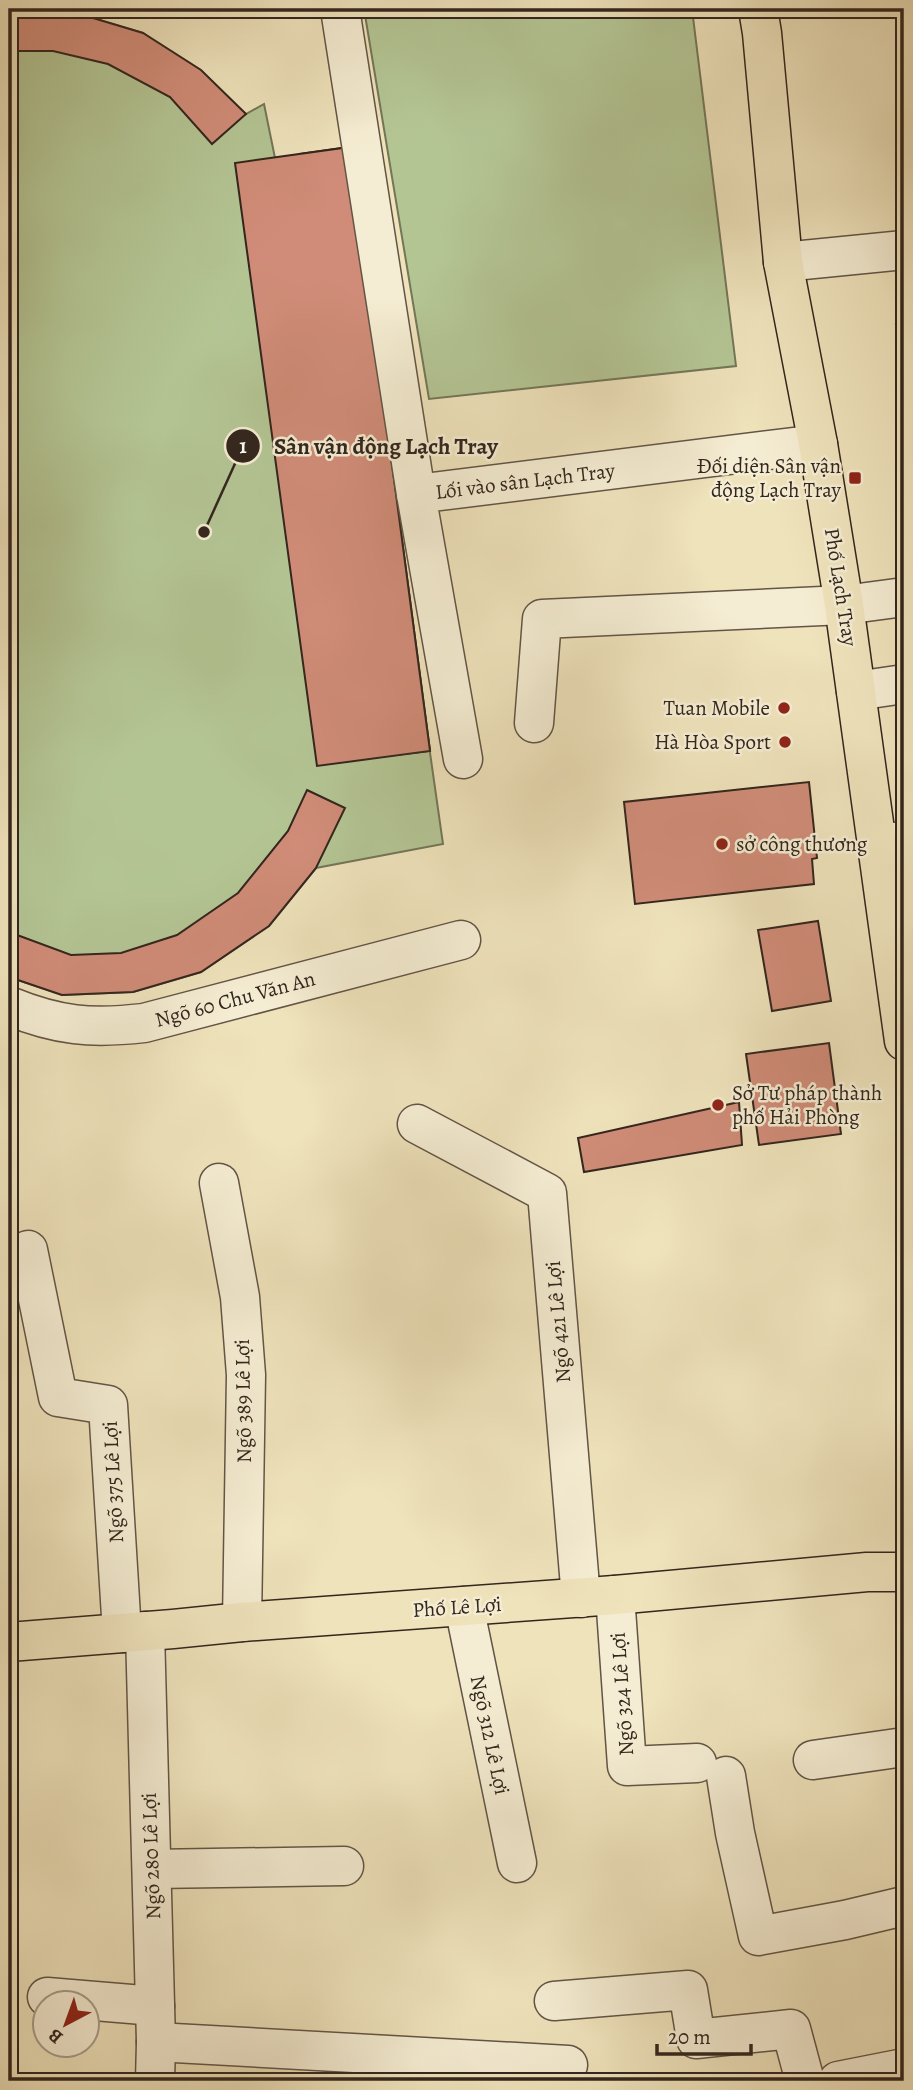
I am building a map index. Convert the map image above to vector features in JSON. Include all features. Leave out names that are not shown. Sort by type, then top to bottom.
[{"type":"main road","name":"Phố Lạch Tray","points":[[758,9],[783,262],[818,444],[856,691],[891,843],[904,1041]]},
{"type":"main road","name":"Phố Lê Lợi","points":[[9,1642],[867,1572],[904,1572]]},
{"type":"street","points":[[341,9],[416,494]]},
{"type":"street","points":[[783,262],[904,250]]},
{"type":"street","name":"Lối vào sân Lạch Tray","points":[[463,759],[416,494],[818,444]]},
{"type":"street","points":[[534,723],[542,619],[844,604],[904,597]]},
{"type":"street","points":[[856,691],[904,684]]},
{"type":"street","name":"Ngõ 60 Chu Văn An","points":[[9,1006],[66,1025],[107,1027],[144,1023],[460,940]]},
{"type":"street","name":"Ngõ 421 Lê Lợi","points":[[417,1125],[547,1193],[598,1596]]},
{"type":"street","name":"Ngõ 389 Lê Lợi","points":[[219,1183],[240,1297],[246,1375],[242,1622]]},
{"type":"street","name":"Ngõ 375 Lê Lợi","points":[[28,1250],[58,1397],[108,1405],[133,1632]]},
{"type":"street","name":"Ngõ 324 Lê Lợi","points":[[598,1596],[627,1766],[712,1770],[735,1833],[758,1936],[904,1906]]},
{"type":"street","name":"Ngõ 312 Lê Lợi","points":[[464,1606],[517,1863]]},
{"type":"street","name":"Ngõ 280 Lê Lợi","points":[[133,1632],[152,1869],[155,2081]]},
{"type":"street","points":[[813,1760],[904,1747]]},
{"type":"street","points":[[152,1869],[344,1866]]},
{"type":"street","points":[[554,2001],[688,1990],[696,2039],[791,2029],[805,2081]]},
{"type":"street","points":[[102,2011],[156,2024],[568,2065]]},
{"type":"street","points":[[838,2081],[904,2068]]},
{"type":"green space","points":[[9,9],[73,12],[143,33],[246,114],[264,104],[275,158],[403,563],[443,844],[316,868],[269,926],[201,972],[133,992],[62,995],[9,977]]},
{"type":"green space","points":[[364,9],[692,9],[736,366],[429,399]]},
{"type":"building","points":[[9,9],[73,12],[143,33],[201,70],[246,114],[212,144],[170,97],[108,64],[53,51],[9,51]]},
{"type":"building","points":[[350,147],[430,751],[379,757],[299,154]]},
{"type":"building","points":[[350,147],[430,751],[317,766],[235,163]]},
{"type":"building","points":[[904,315],[904,331],[896,324]]},
{"type":"building","name":"sở công thương","points":[[809,782],[817,858],[812,859],[814,884],[635,904],[624,802]]},
{"type":"building","points":[[307,790],[345,808],[316,868],[269,926],[201,972],[133,992],[62,995],[9,977],[9,932],[71,955],[121,953],[177,935],[238,893],[288,831]]},
{"type":"building","points":[[818,921],[831,1001],[772,1011],[758,930]]},
{"type":"building","points":[[829,1043],[841,1134],[759,1145],[746,1054]]},
{"type":"building","points":[[739,1102],[742,1145],[584,1172],[578,1138]]},
{"type":"place","name":"Đối diện Sân vận động Lạch Tray","points":[[855,478]]},
{"type":"place","name":"Sân vận động Lạch Tray","points":[[204,532]]},
{"type":"place","name":"Tuan Mobile","points":[[784,708]]},
{"type":"place","name":"Hà Hòa Sport","points":[[785,742]]},
{"type":"place","name":"sở công thương","points":[[722,844]]},
{"type":"place","name":"Sở Tư pháp thành phố Hải Phòng","points":[[718,1105]]}]
